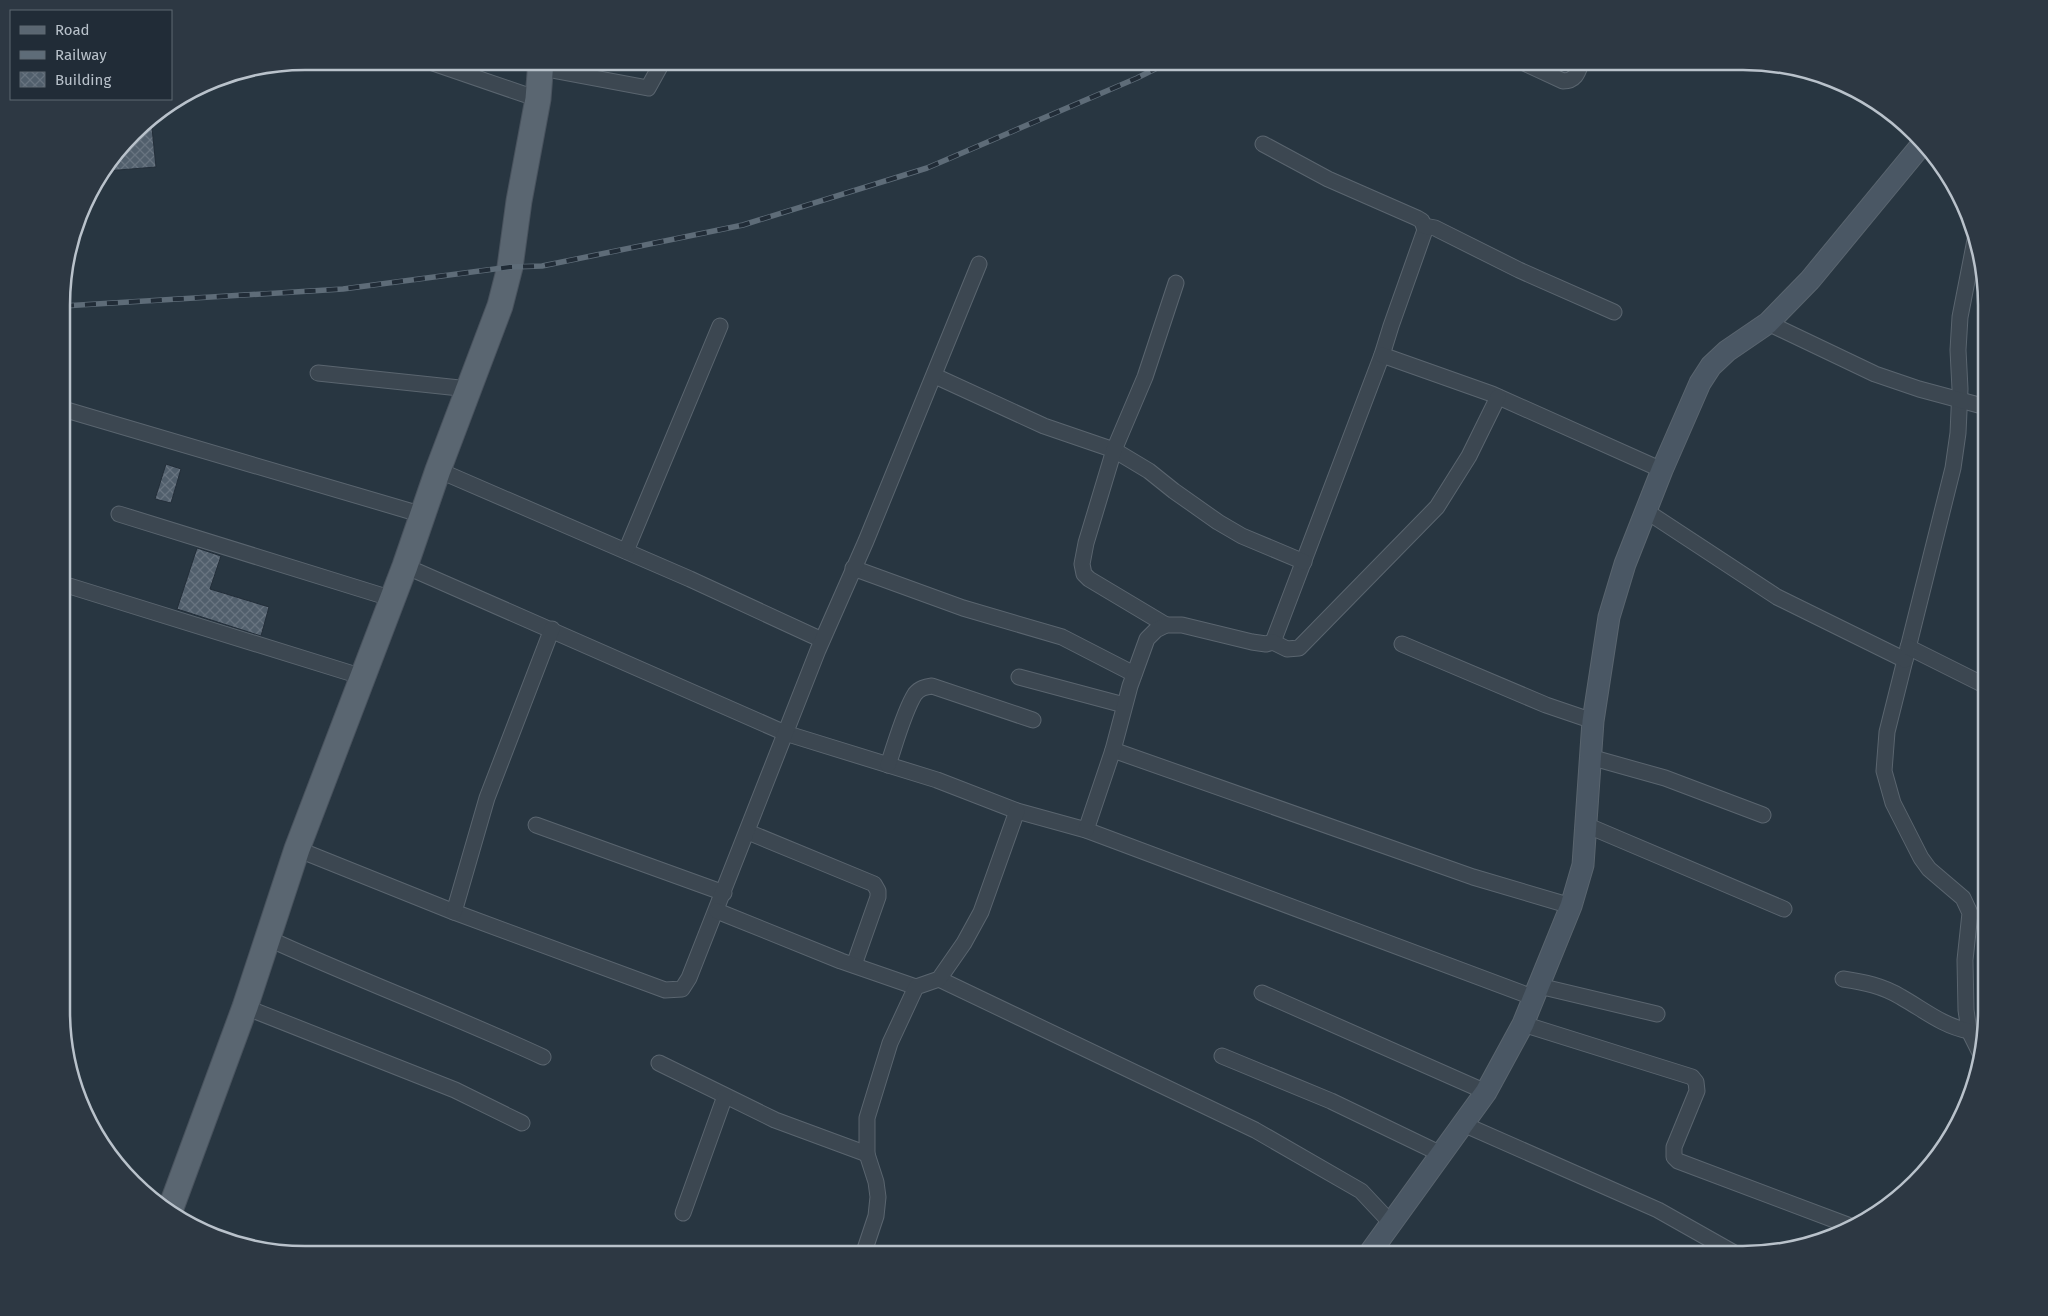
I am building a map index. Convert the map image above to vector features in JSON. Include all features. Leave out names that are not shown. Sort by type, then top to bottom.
[{"type":"main road","points":[[173,1205],[245,1007],[297,849],[393,599],[438,470],[500,306],[510,267],[519,201],[538,99],[541,70]]},
{"type":"street","points":[[453,70],[538,99]]},
{"type":"street","points":[[564,70],[648,88],[658,70]]},
{"type":"street","points":[[1539,70],[1563,81],[1569,81],[1575,78],[1578,70]]},
{"type":"street","points":[[1263,144],[1328,179],[1417,218],[1424,226],[1442,231],[1519,270],[1614,312]]},
{"type":"street","points":[[1375,1246],[1486,1092],[1523,1024],[1571,906],[1583,865],[1593,721],[1609,617],[1625,564],[1662,470],[1700,383],[1711,366],[1727,351],[1768,323],[1810,280],[1918,148]]},
{"type":"street","points":[[1273,642],[1382,355],[1390,326],[1424,235],[1424,226]]},
{"type":"street","points":[[1972,255],[1960,317],[1958,350],[1959,400],[1954,468],[1887,732],[1884,771],[1894,803],[1921,858],[1929,869],[1963,898],[1967,906],[1970,924],[1965,960],[1966,1010],[1970,1031],[1976,1043]]},
{"type":"street","points":[[297,849],[454,912],[665,990],[682,989],[690,978],[822,640],[935,376],[980,264]]},
{"type":"street","points":[[1166,625],[1089,579],[1084,574],[1082,564],[1086,543],[1114,450],[1145,377],[1176,283]]},
{"type":"street","points":[[1768,323],[1875,374],[1978,405]]},
{"type":"street","points":[[626,551],[720,326]]},
{"type":"street","points":[[1382,355],[1498,398],[1662,470]]},
{"type":"street","points":[[318,373],[468,389]]},
{"type":"street","points":[[935,376],[1044,426],[1114,450],[1149,471],[1218,522],[1242,536],[1304,562]]},
{"type":"street","points":[[1086,830],[1113,750],[1134,674],[1147,640],[1156,630],[1166,625],[1182,625],[1266,644],[1273,642],[1286,648],[1299,648],[1437,506],[1469,456],[1498,398]]},
{"type":"street","points":[[70,411],[423,515]]},
{"type":"street","points":[[438,470],[626,551],[822,640]]},
{"type":"street","points":[[1646,511],[1777,597],[1906,654],[1978,683]]},
{"type":"street","points":[[119,514],[393,599]]},
{"type":"street","points":[[405,566],[785,732],[937,780],[1017,811],[1086,830],[1537,992],[1657,1014]]},
{"type":"street","points":[[853,568],[963,608],[1062,637],[1134,674]]},
{"type":"street","points":[[70,586],[363,677]]},
{"type":"street","points":[[454,912],[486,798],[552,629]]},
{"type":"street","points":[[1402,644],[1546,705],[1593,721]]},
{"type":"street","points":[[1019,677],[1124,706]]},
{"type":"street","points":[[888,765],[910,704],[916,693],[924,687],[932,686],[1033,720]]},
{"type":"street","points":[[1113,750],[1473,877],[1571,906]]},
{"type":"street","points":[[1590,757],[1665,778],[1763,816]]},
{"type":"street","points":[[717,911],[854,965],[916,987],[939,979],[964,943],[981,912],[1017,811]]},
{"type":"street","points":[[536,825],[724,893]]},
{"type":"street","points":[[1586,825],[1784,909]]},
{"type":"street","points":[[748,832],[874,884],[878,891],[878,897],[854,965]]},
{"type":"street","points":[[267,938],[352,977],[478,1027],[543,1057]]},
{"type":"street","points":[[939,979],[1255,1130],[1360,1191],[1391,1223]]},
{"type":"street","points":[[1843,979],[1875,984],[1901,996],[1949,1026],[1970,1031]]},
{"type":"street","points":[[866,1246],[876,1216],[878,1197],[867,1154],[867,1118],[890,1043],[916,987]]},
{"type":"street","points":[[1262,993],[1486,1092]]},
{"type":"street","points":[[245,1007],[455,1090],[522,1123]]},
{"type":"street","points":[[1523,1024],[1692,1077],[1696,1082],[1697,1091],[1674,1147],[1674,1157],[1678,1161],[1844,1223]]},
{"type":"street","points":[[1222,1056],[1331,1101],[1441,1154]]},
{"type":"street","points":[[659,1063],[796,1130],[867,1154]]},
{"type":"street","points":[[683,1213],[726,1096]]},
{"type":"street","points":[[1463,1124],[1658,1210],[1721,1246]]},
{"type":"building","points":[[152,127],[156,167],[113,170],[128,150]]},
{"type":"building","points":[[166,464],[181,469],[171,503],[155,499]]},
{"type":"building","points":[[197,548],[221,556],[210,589],[269,607],[261,636],[177,609]]},
{"type":"railway","points":[[70,306],[343,289],[510,267],[542,266],[743,225],[927,168],[1153,70]]}]
